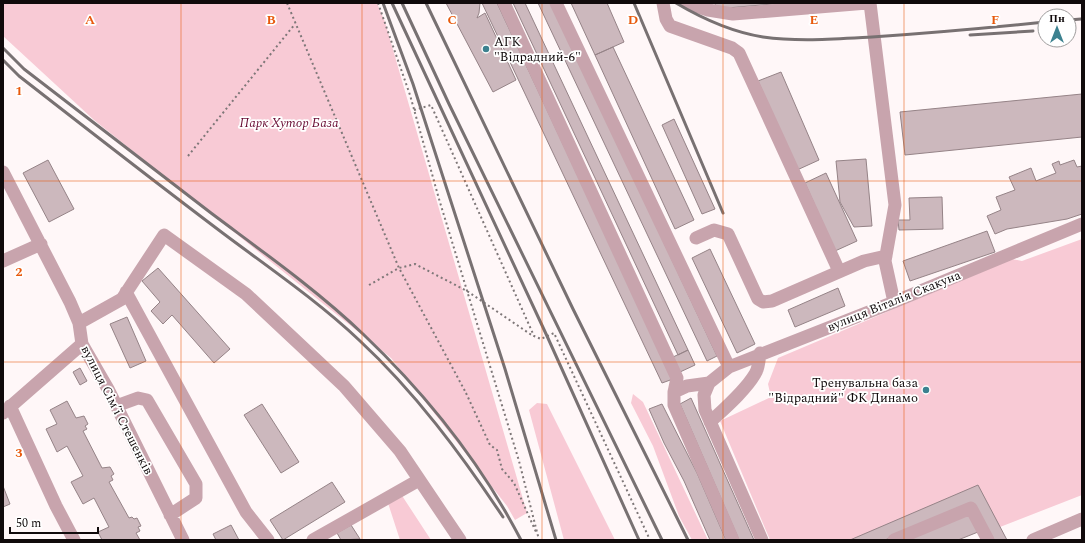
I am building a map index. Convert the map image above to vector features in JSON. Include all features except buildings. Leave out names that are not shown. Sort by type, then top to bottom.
[{"type":"street","points":[[504,3],[677,378],[674,392],[674,405],[733,540]]},
{"type":"street","points":[[556,3],[729,367]]},
{"type":"street","points":[[663,3],[666,18],[670,26],[732,48],[739,53],[839,271]]},
{"type":"street","points":[[687,3],[708,10],[733,14],[868,3],[895,205],[885,261],[894,302]]},
{"type":"street","name":"вулиця Сімʼї Стешенків","points":[[3,172],[41,244],[79,323],[82,344],[116,406],[182,540]]},
{"type":"street","name":"вулиця Віталія Скакуна","points":[[709,383],[729,367],[760,353],[894,302],[1082,224]]},
{"type":"street","points":[[696,238],[714,230],[728,234],[758,299],[763,302],[772,301],[864,261],[886,256]]},
{"type":"street","points":[[79,323],[122,299],[164,235],[246,294],[344,386],[400,452],[460,540]]},
{"type":"street","points":[[3,262],[41,244]]},
{"type":"street","points":[[126,292],[246,512],[268,540]]},
{"type":"street","points":[[74,540],[7,409],[82,344]]},
{"type":"street","points":[[710,422],[727,406],[755,375],[760,353]]},
{"type":"street","points":[[674,392],[687,386],[709,383],[704,396],[710,422],[762,540]]},
{"type":"street","points":[[116,406],[138,398],[147,400],[196,484],[196,498],[170,515]]},
{"type":"street","points":[[314,540],[419,480]]},
{"type":"street","points":[[894,540],[971,508],[988,540]]},
{"type":"street","points":[[1033,540],[1082,519]]},
{"type":"path","points":[[286,3],[399,268],[466,393],[490,445],[497,450],[502,469],[514,482],[539,539]]},
{"type":"path","points":[[378,3],[414,110],[504,412],[539,539]]},
{"type":"path","points":[[188,156],[295,24]]},
{"type":"path","points":[[414,110],[431,105],[534,336]]},
{"type":"path","points":[[369,285],[399,268],[415,264],[467,291],[534,336],[541,339],[554,333],[650,540]]},
{"type":"path","points":[[463,388],[466,393]]},
{"type":"green space","name":"Парк Хутор База","points":[[3,3],[377,3],[385,22],[527,513],[515,520],[507,506],[391,358],[94,120],[3,36]]},
{"type":"green space","name":"Тренувальна база \"Відрадний\" ФК Динамо","points":[[1082,239],[1082,495],[1000,527],[850,540],[770,540],[720,421],[771,397],[768,384],[778,358],[1012,259],[1022,261]]},
{"type":"green space","points":[[633,394],[643,402],[708,540],[692,540],[679,516],[653,446],[631,403]]},
{"type":"green space","points":[[537,403],[547,404],[615,540],[564,540],[529,410]]},
{"type":"green space","points":[[397,488],[431,540],[400,540],[387,500]]},
{"type":"railway","points":[[383,3],[413,84],[505,369],[556,540]]},
{"type":"railway","points":[[392,3],[547,336],[639,540]]},
{"type":"railway","points":[[402,3],[449,104],[662,540]]},
{"type":"railway","points":[[426,3],[573,309],[688,540]]},
{"type":"railway","points":[[634,3],[723,213]]},
{"type":"railway","points":[[676,3],[707,19],[740,32],[776,39],[818,40],[872,37],[1037,23]]},
{"type":"railway","points":[[1077,19],[1081,19]]},
{"type":"railway","points":[[970,35],[1033,31]]},
{"type":"railway","points":[[3,48],[24,69],[289,272],[327,302],[363,334],[409,381],[451,431],[488,484],[521,540]]},
{"type":"railway","points":[[3,60],[19,76],[172,195],[310,298],[344,326],[380,360],[418,402],[454,447],[503,517]]},
{"type":"place","name":"АГК \"Відрадний-6\"","points":[[486,49]]},
{"type":"place","name":"Тренувальна база \"Відрадний\" ФК Динамо","points":[[926,390]]}]
